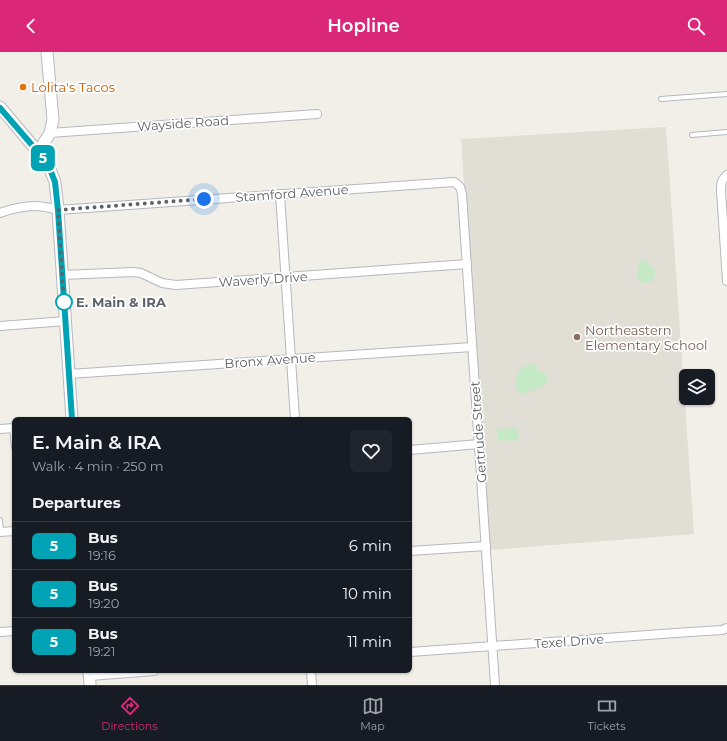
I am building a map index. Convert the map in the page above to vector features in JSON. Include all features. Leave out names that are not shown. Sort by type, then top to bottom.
[{"type":"street","points":[[38,152],[50,133],[53,120],[47,52]]},
{"type":"street","points":[[0,108],[48,164],[55,182],[72,417]]},
{"type":"street","name":"Wayside Road","points":[[50,133],[317,114]]},
{"type":"street","points":[[727,175],[722,180],[721,184],[727,281]]},
{"type":"street","name":"Stamford Avenue","points":[[0,214],[9,210],[37,206],[58,210],[454,182]]},
{"type":"street","name":"Gertrude Street","points":[[454,182],[460,187],[462,194],[495,685]]},
{"type":"street","points":[[280,194],[295,417]]},
{"type":"street","name":"Waverly Drive","points":[[62,275],[133,272],[141,273],[162,283],[176,285],[467,264]]},
{"type":"street","points":[[0,326],[66,321]]},
{"type":"street","name":"Bronx Avenue","points":[[69,374],[472,347]]},
{"type":"street","points":[[0,429],[12,428]]},
{"type":"street","points":[[412,450],[479,444]]},
{"type":"street","points":[[1,532],[12,531]]},
{"type":"street","points":[[412,551],[486,546]]},
{"type":"street","name":"Texel Drive","points":[[412,652],[722,630],[727,628]]},
{"type":"street","points":[[0,632],[12,631]]},
{"type":"street","points":[[90,677],[133,673]]},
{"type":"street","points":[[311,673],[312,685]]},
{"type":"lane","points":[[661,99],[727,94]]},
{"type":"lane","points":[[692,135],[727,132]]},
{"type":"lane","points":[[0,520],[1,532]]},
{"type":"shaded area","name":"Northeastern Elementary School","points":[[666,127],[683,369],[679,369],[679,405],[685,405],[694,534],[489,550],[461,139]]},
{"type":"green space","points":[[647,260],[649,265],[654,269],[655,275],[652,281],[645,283],[640,281],[638,277],[637,273],[639,268],[637,263]]},
{"type":"green space","points":[[531,364],[536,364],[537,371],[543,372],[547,376],[547,382],[533,392],[529,390],[525,395],[521,394],[518,391],[516,383],[517,375],[522,368]]},
{"type":"green space","points":[[518,428],[519,440],[498,441],[497,429]]},
{"type":"bus line","name":"5","points":[[0,108],[48,164],[55,182],[72,417]]},
{"type":"place","name":"Lolita's Tacos","points":[[23,87]]},
{"type":"place","name":"E. Main & IRA","points":[[64,302]]},
{"type":"place","name":"Northeastern Elementary School","points":[[577,337]]},
{"type":"route","points":[[64,302],[64,306],[58,210],[204,199]]}]
